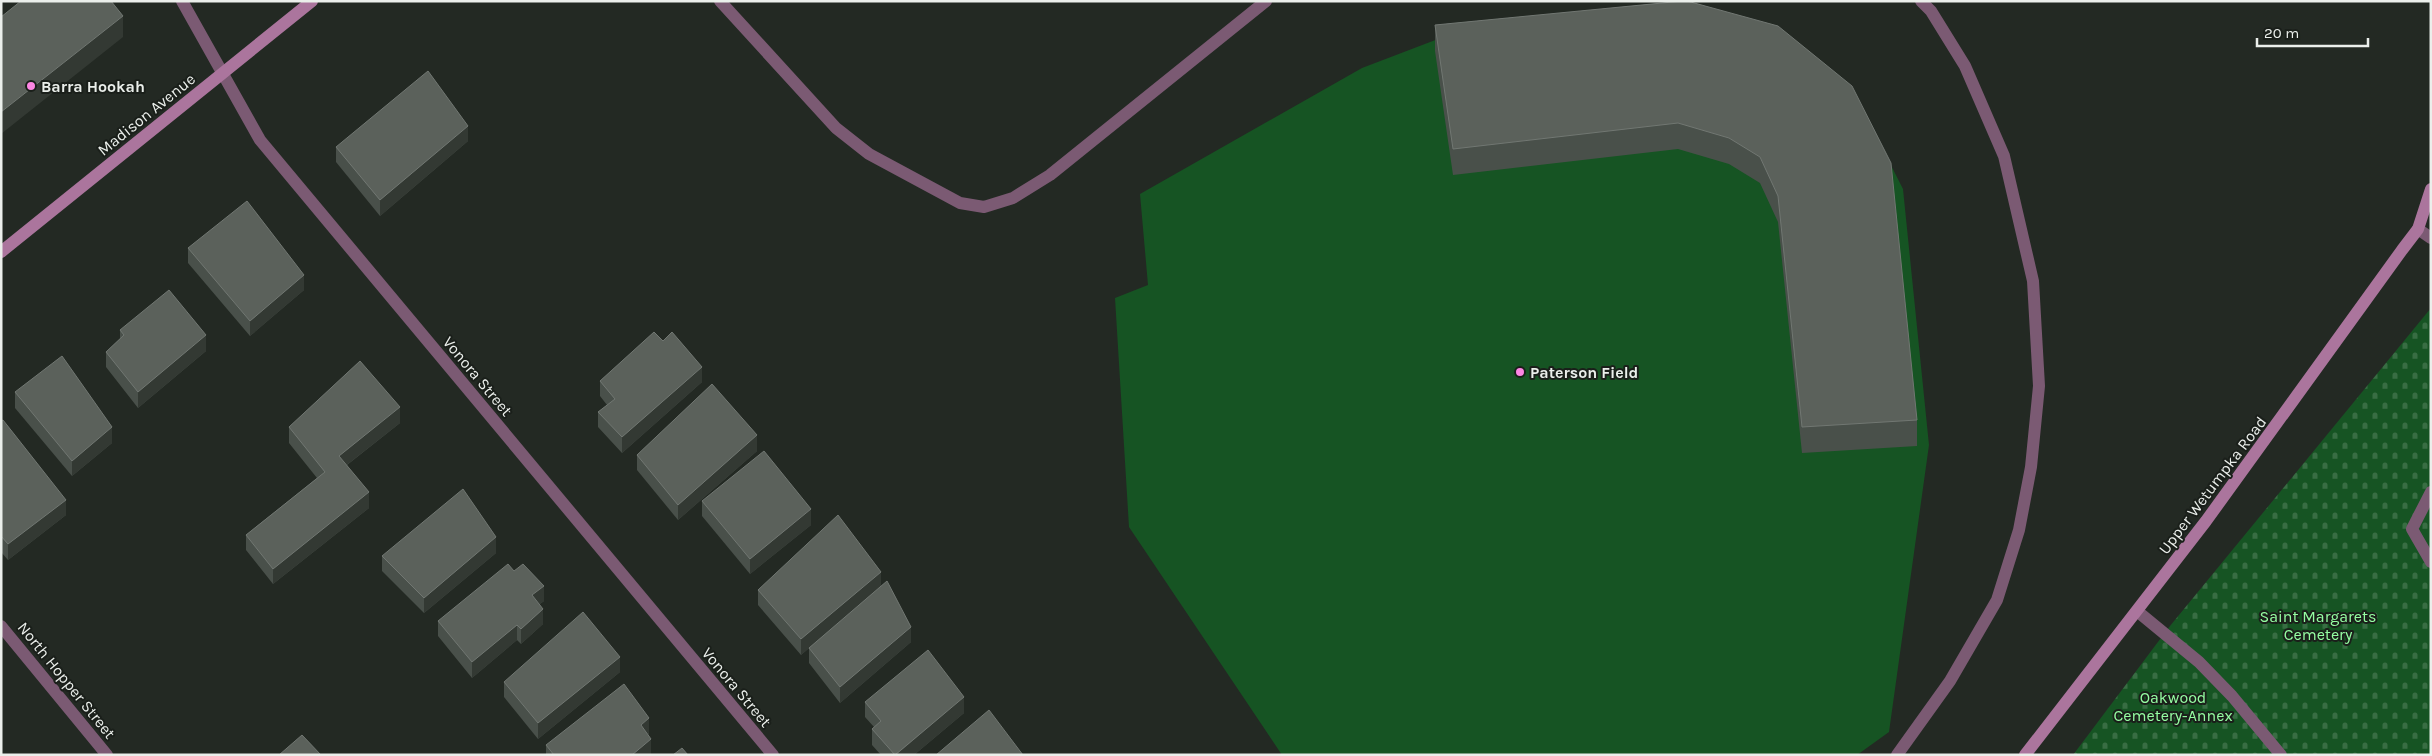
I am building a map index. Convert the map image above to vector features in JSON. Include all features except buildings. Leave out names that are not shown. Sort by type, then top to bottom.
[{"type":"main road","name":"Madison Avenue","points":[[1,252],[312,1]]},
{"type":"main road","name":"Upper Wetumpka Road","points":[[2024,755],[2137,611],[2269,436],[2418,229],[2431,190]]},
{"type":"main road","name":"Upper Wetumpka Road","points":[[2418,229],[2431,220]]},
{"type":"street","name":"Vonora Street","points":[[182,1],[260,140],[772,755]]},
{"type":"street","points":[[720,1],[836,128],[869,154],[960,203],[984,207],[1013,198],[1050,175],[1266,1]]},
{"type":"street","points":[[1897,755],[1950,681],[1997,600],[2019,530],[2031,467],[2039,386],[2033,281],[2004,156],[1965,66],[1931,11],[1921,1]]},
{"type":"street","points":[[2418,229],[2431,238]]},
{"type":"street","points":[[2431,492],[2412,529],[2431,562]]},
{"type":"street","points":[[2137,611],[2205,668],[2232,696],[2281,755]]},
{"type":"street","name":"North Hopper Street","points":[[1,626],[107,755]]},
{"type":"green space","name":"Paterson Field","points":[[1438,39],[1864,112],[1903,189],[1929,445],[1889,732],[1857,755],[1282,755],[1129,527],[1115,298],[1148,285],[1140,194],[1362,68]]},
{"type":"green space","name":"Saint Margarets Cemetery","points":[[2431,308],[2431,755],[2073,755],[2170,626]]},
{"type":"place","name":"Barra Hookah","points":[[31,86]]},
{"type":"place","name":"Paterson Field","points":[[1520,372]]},
{"type":"park label","name":"Oakwood Cemetery-Annex","points":[[2173,706]]}]
